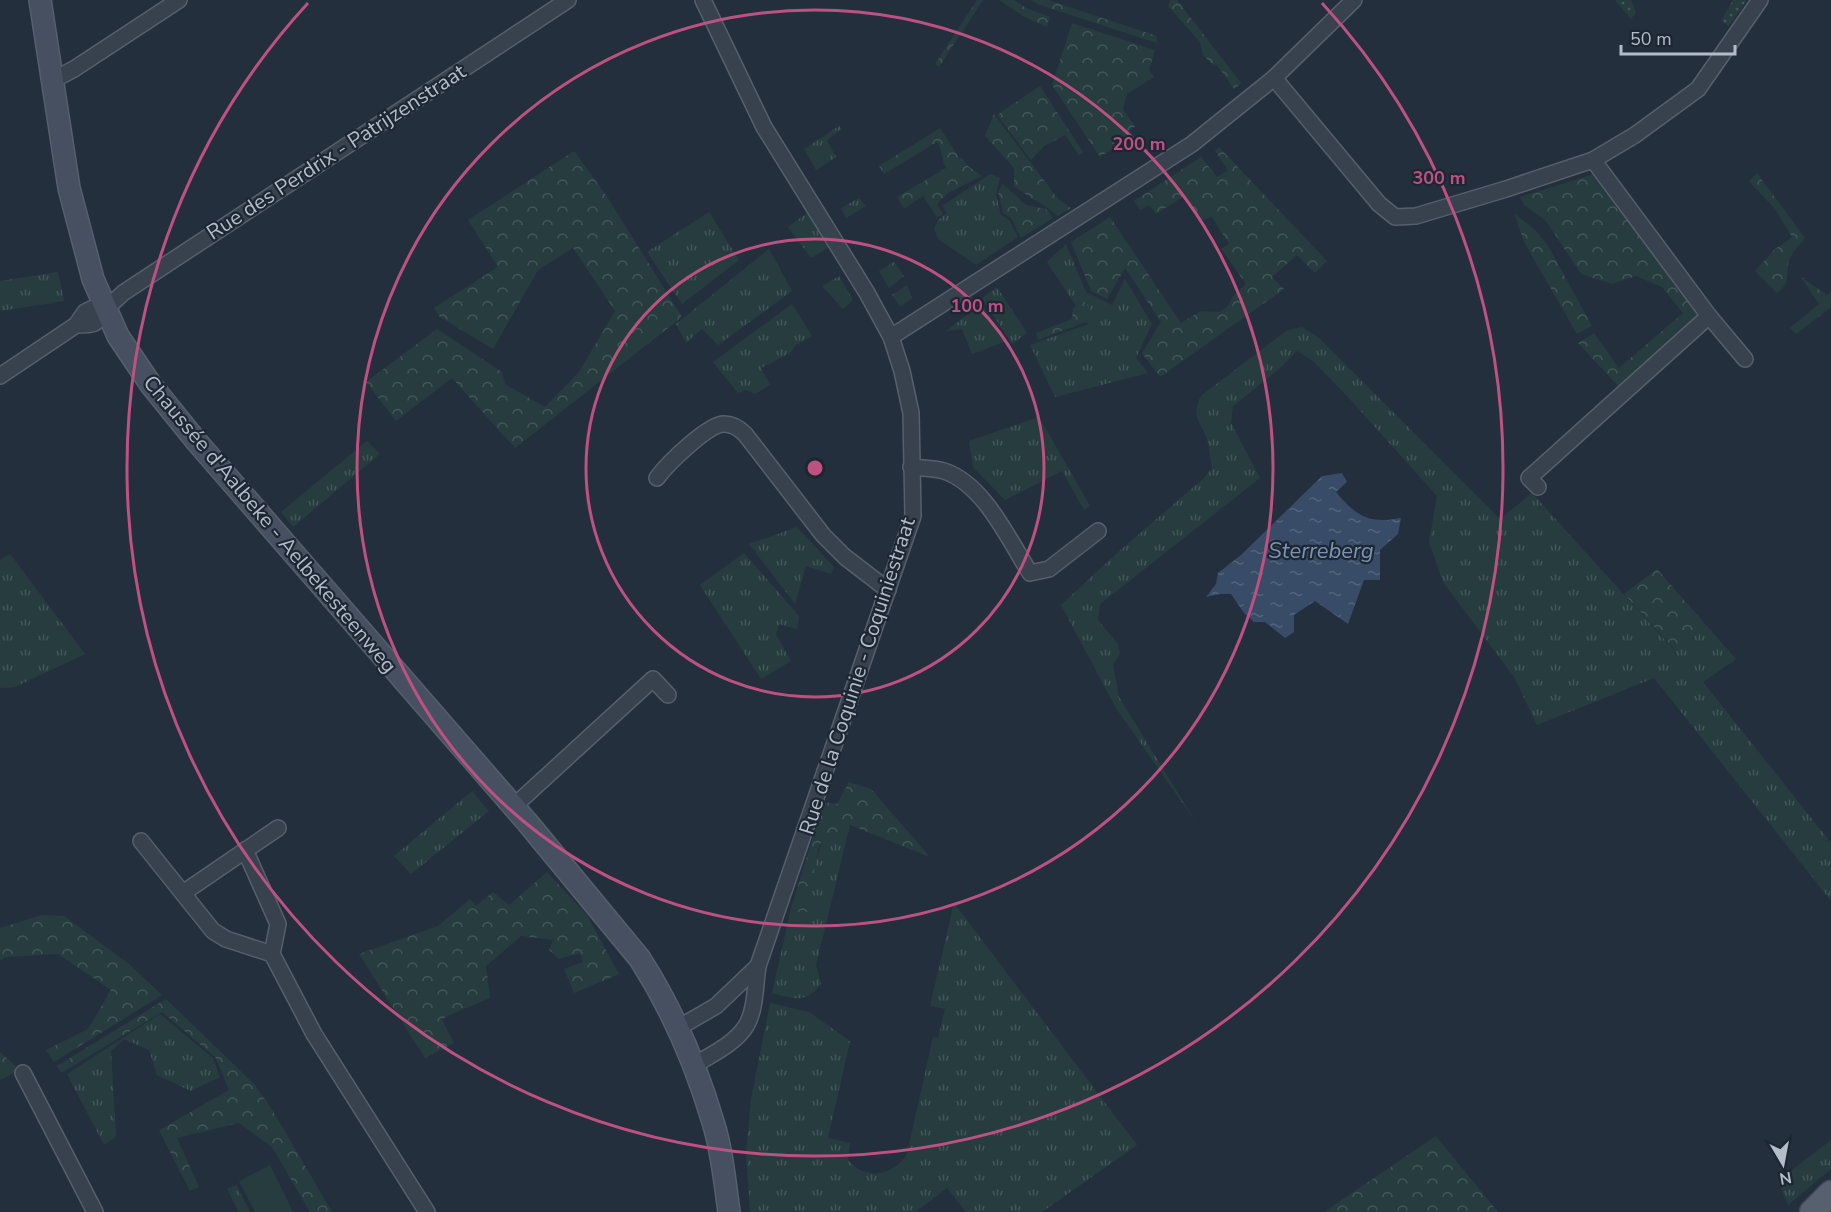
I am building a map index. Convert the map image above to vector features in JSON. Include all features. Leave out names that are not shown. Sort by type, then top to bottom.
[{"type":"main road","name":"Chaussée d'Aalbeke - Aelbekesteenweg","points":[[40,0],[69,188],[93,279],[118,336],[151,385],[183,426],[513,807],[640,959],[656,983],[678,1028],[714,1124],[729,1212]]},
{"type":"main road","points":[[1812,1212],[1831,1193]]},
{"type":"street","points":[[53,80],[74,69],[179,0]]},
{"type":"street","name":"Rue des Perdrix - Patrijzenstraat","points":[[107,308],[123,293],[568,0]]},
{"type":"street","name":"Rue de la Coquinie - Coquiniestraat","points":[[693,1066],[734,1039],[745,1027],[750,1017],[758,966],[913,516],[911,412],[902,371],[891,337],[867,292],[764,127],[703,0]]},
{"type":"street","points":[[891,337],[1191,144],[1274,78],[1354,0]]},
{"type":"street","points":[[1274,78],[1378,204],[1395,217],[1416,216],[1512,188],[1593,160],[1635,135],[1698,89],[1760,0]]},
{"type":"street","points":[[1593,160],[1709,316],[1745,359]]},
{"type":"street","points":[[0,376],[76,325],[81,316],[91,309],[107,308]]},
{"type":"street","points":[[1538,487],[1528,478],[1709,316]]},
{"type":"street","points":[[657,478],[665,466],[711,429],[723,424],[737,427],[746,434],[822,535],[845,557],[888,590]]},
{"type":"street","points":[[911,467],[944,471],[967,484],[989,508],[1030,573],[1049,569],[1098,531]]},
{"type":"street","points":[[513,807],[653,679],[668,695]]},
{"type":"street","points":[[183,894],[278,828]]},
{"type":"street","points":[[141,841],[213,931],[226,939],[272,954]]},
{"type":"street","points":[[245,850],[278,924],[272,954],[314,1034],[427,1212]]},
{"type":"street","name":"Rue de la Coquinie - Coquiniestraat","points":[[678,1028],[716,1006],[758,966]]},
{"type":"street","points":[[23,1073],[95,1212]]},
{"type":"green space","points":[[977,0],[983,0],[939,67],[935,64]]},
{"type":"green space","points":[[999,0],[1014,0],[1026,8],[1050,17],[1047,27],[1023,16]]},
{"type":"green space","points":[[1031,0],[1048,0],[1157,36],[1157,43],[1037,4]]},
{"type":"green space","points":[[1170,0],[1177,0],[1241,83],[1234,89],[1217,65],[1212,64],[1203,55],[1200,42],[1168,6]]},
{"type":"green space","points":[[1615,0],[1631,0],[1636,12],[1631,19]]},
{"type":"green space","points":[[1733,0],[1747,0],[1729,26],[1721,21]]},
{"type":"green space","points":[[1072,23],[1155,50],[1149,70],[1154,77],[1127,94],[1123,109],[1135,127],[1130,130],[1133,136],[1100,157],[1052,85]]},
{"type":"green space","points":[[1040,86],[1083,152],[1079,155],[1065,135],[1044,146],[1031,160],[997,115]]},
{"type":"green space","points":[[994,114],[1058,199],[1071,208],[1058,216],[1014,186],[1014,168],[985,136]]},
{"type":"green space","points":[[839,126],[842,129],[827,140],[836,157],[816,170],[804,149]]},
{"type":"green space","points":[[940,128],[960,159],[962,158],[968,166],[982,176],[948,193],[937,204],[943,214],[937,218],[923,196],[904,209],[897,197],[946,168],[937,142],[884,174],[879,166]]},
{"type":"green space","points":[[1219,147],[1327,261],[1315,273],[1297,255],[1272,277],[1284,289],[1160,377],[1142,353],[1161,322],[1125,268],[1107,299],[1091,291],[1071,242],[1110,217],[1181,323],[1201,311],[1220,312],[1246,284],[1221,249],[1229,244],[1212,217],[1201,220],[1184,196],[1156,214],[1149,205],[1140,210],[1134,201],[1201,157],[1217,177],[1228,170],[1215,151]]},
{"type":"green space","points":[[574,151],[606,195],[682,317],[515,448],[452,378],[396,421],[366,382],[437,329],[502,372],[505,384],[545,407],[579,372],[615,311],[573,248],[538,270],[493,349],[440,317],[434,308],[498,267],[468,220]]},
{"type":"green space","points":[[1597,173],[1702,318],[1621,389],[1578,343],[1594,333],[1619,368],[1683,313],[1662,287],[1636,276],[1612,284],[1581,274],[1546,221],[1524,205],[1520,197]]},
{"type":"green space","points":[[1757,173],[1805,238],[1790,258],[1787,281],[1777,293],[1755,271],[1775,249],[1792,237],[1775,209],[1749,181]]},
{"type":"green space","points":[[990,174],[1000,178],[996,194],[1001,215],[1009,220],[1018,237],[976,265],[938,239],[934,229],[938,220],[947,213],[942,206]]},
{"type":"green space","points":[[1003,184],[1026,205],[1046,209],[1053,218],[1021,238],[1011,218],[1003,213],[998,191]]},
{"type":"green space","points":[[859,198],[866,206],[846,218],[841,208]]},
{"type":"green space","points":[[709,212],[739,260],[682,304],[647,252]]},
{"type":"green space","points":[[807,213],[828,248],[811,258],[788,227]]},
{"type":"green space","points":[[1514,213],[1535,230],[1547,244],[1592,326],[1577,334],[1524,242]]},
{"type":"green space","points":[[1066,244],[1086,292],[1112,305],[1125,279],[1152,324],[1136,358],[1148,373],[1055,397],[1030,345],[1088,324],[1047,262]]},
{"type":"green space","points":[[769,249],[792,291],[718,345],[702,329],[686,343],[676,324]]},
{"type":"green space","points":[[894,262],[904,276],[889,288],[879,271]]},
{"type":"green space","points":[[58,272],[64,301],[0,311],[0,281]]},
{"type":"green space","points":[[839,276],[853,300],[843,309],[822,286]]},
{"type":"green space","points":[[1801,277],[1827,295],[1831,292],[1831,307],[1796,334],[1790,328],[1819,304]]},
{"type":"green space","points":[[907,285],[912,298],[900,307],[892,295]]},
{"type":"green space","points":[[997,287],[1027,333],[1012,344],[982,298]]},
{"type":"green space","points":[[1084,301],[1097,318],[1038,340],[1036,333],[1072,319],[1073,308]]},
{"type":"green space","points":[[792,304],[812,336],[796,345],[790,353],[761,368],[770,385],[755,394],[745,390],[738,393],[713,362]]},
{"type":"green space","points":[[981,304],[1006,341],[972,354],[962,329],[946,331]]},
{"type":"green space","points":[[1302,327],[1318,337],[1500,519],[1532,493],[1674,650],[1706,625],[1736,659],[1703,682],[1831,843],[1831,901],[1654,678],[1537,725],[1514,677],[1443,582],[1429,542],[1437,496],[1348,397],[1313,361],[1297,351],[1279,369],[1233,406],[1231,423],[1260,478],[1100,604],[1098,620],[1118,644],[1120,654],[1113,664],[1119,697],[1195,821],[1116,708],[1061,605],[1204,478],[1212,468],[1208,442],[1196,413],[1202,395],[1286,331]]},
{"type":"green space","points":[[1039,417],[1090,506],[1084,510],[1062,471],[1005,500],[973,467],[969,441]]},
{"type":"green space","points":[[367,441],[380,454],[293,527],[281,512]]},
{"type":"green space","points":[[797,527],[834,567],[831,574],[806,566],[795,604],[749,544]]},
{"type":"green space","points":[[744,553],[799,616],[797,629],[779,624],[776,635],[791,661],[761,679],[700,585]]},
{"type":"green space","points":[[10,554],[85,654],[15,687],[0,688],[0,560]]},
{"type":"green space","points":[[1657,569],[1706,625],[1675,650],[1624,594]]},
{"type":"green space","points":[[849,782],[871,789],[930,857],[850,825],[823,839],[818,849],[807,912],[800,913],[791,908],[824,802],[837,804]]},
{"type":"green space","points":[[472,791],[489,811],[411,874],[394,856]]},
{"type":"green space","points":[[850,825],[816,965],[821,984],[810,995],[799,998],[772,993],[791,908],[800,913],[823,838]]},
{"type":"green space","points":[[547,872],[587,915],[619,974],[574,993],[564,969],[583,962],[580,953],[559,959],[549,950],[553,940],[521,936],[486,966],[490,998],[442,1020],[454,1043],[425,1058],[359,954],[438,926],[470,899],[476,906],[493,892],[509,905]]},
{"type":"green space","points":[[954,903],[1137,1145],[1042,1212],[966,1212],[947,1188],[916,1212],[750,1212],[746,1152],[751,1099],[770,1003],[809,1012],[850,1041],[828,1138],[850,1143],[848,1160],[855,1167],[871,1173],[887,1171],[895,1167],[907,1154],[933,1037],[938,1038],[945,1009],[930,1006]]},
{"type":"green space","points":[[42,915],[64,916],[129,964],[162,995],[54,1062],[46,1050],[88,1029],[111,990],[58,954],[7,957],[0,960],[0,928]]},
{"type":"green space","points":[[166,999],[254,1084],[273,1111],[332,1212],[310,1212],[272,1147],[239,1123],[177,1138],[199,1187],[190,1191],[159,1130],[229,1090],[215,1057],[162,1012],[61,1073],[57,1066]]},
{"type":"green space","points":[[160,1014],[213,1058],[220,1077],[191,1091],[157,1075],[149,1050],[124,1039],[111,1051],[116,1137],[104,1145],[67,1074]]},
{"type":"green space","points":[[0,1052],[20,1070],[0,1080]]},
{"type":"green space","points":[[1436,1136],[1498,1212],[1324,1212]]},
{"type":"green space","points":[[1831,1140],[1831,1169],[1788,1205],[1778,1181]]},
{"type":"green space","points":[[270,1165],[293,1212],[255,1212],[239,1181]]},
{"type":"green space","points":[[236,1185],[250,1212],[239,1212],[227,1189]]},
{"type":"water","name":"Sterreberg","points":[[1342,473],[1347,482],[1336,492],[1357,513],[1380,520],[1401,518],[1398,534],[1380,550],[1380,580],[1364,580],[1348,624],[1315,601],[1294,615],[1294,632],[1285,638],[1265,622],[1254,622],[1244,613],[1231,594],[1206,597],[1216,584],[1218,573],[1241,555],[1322,476]]}]
